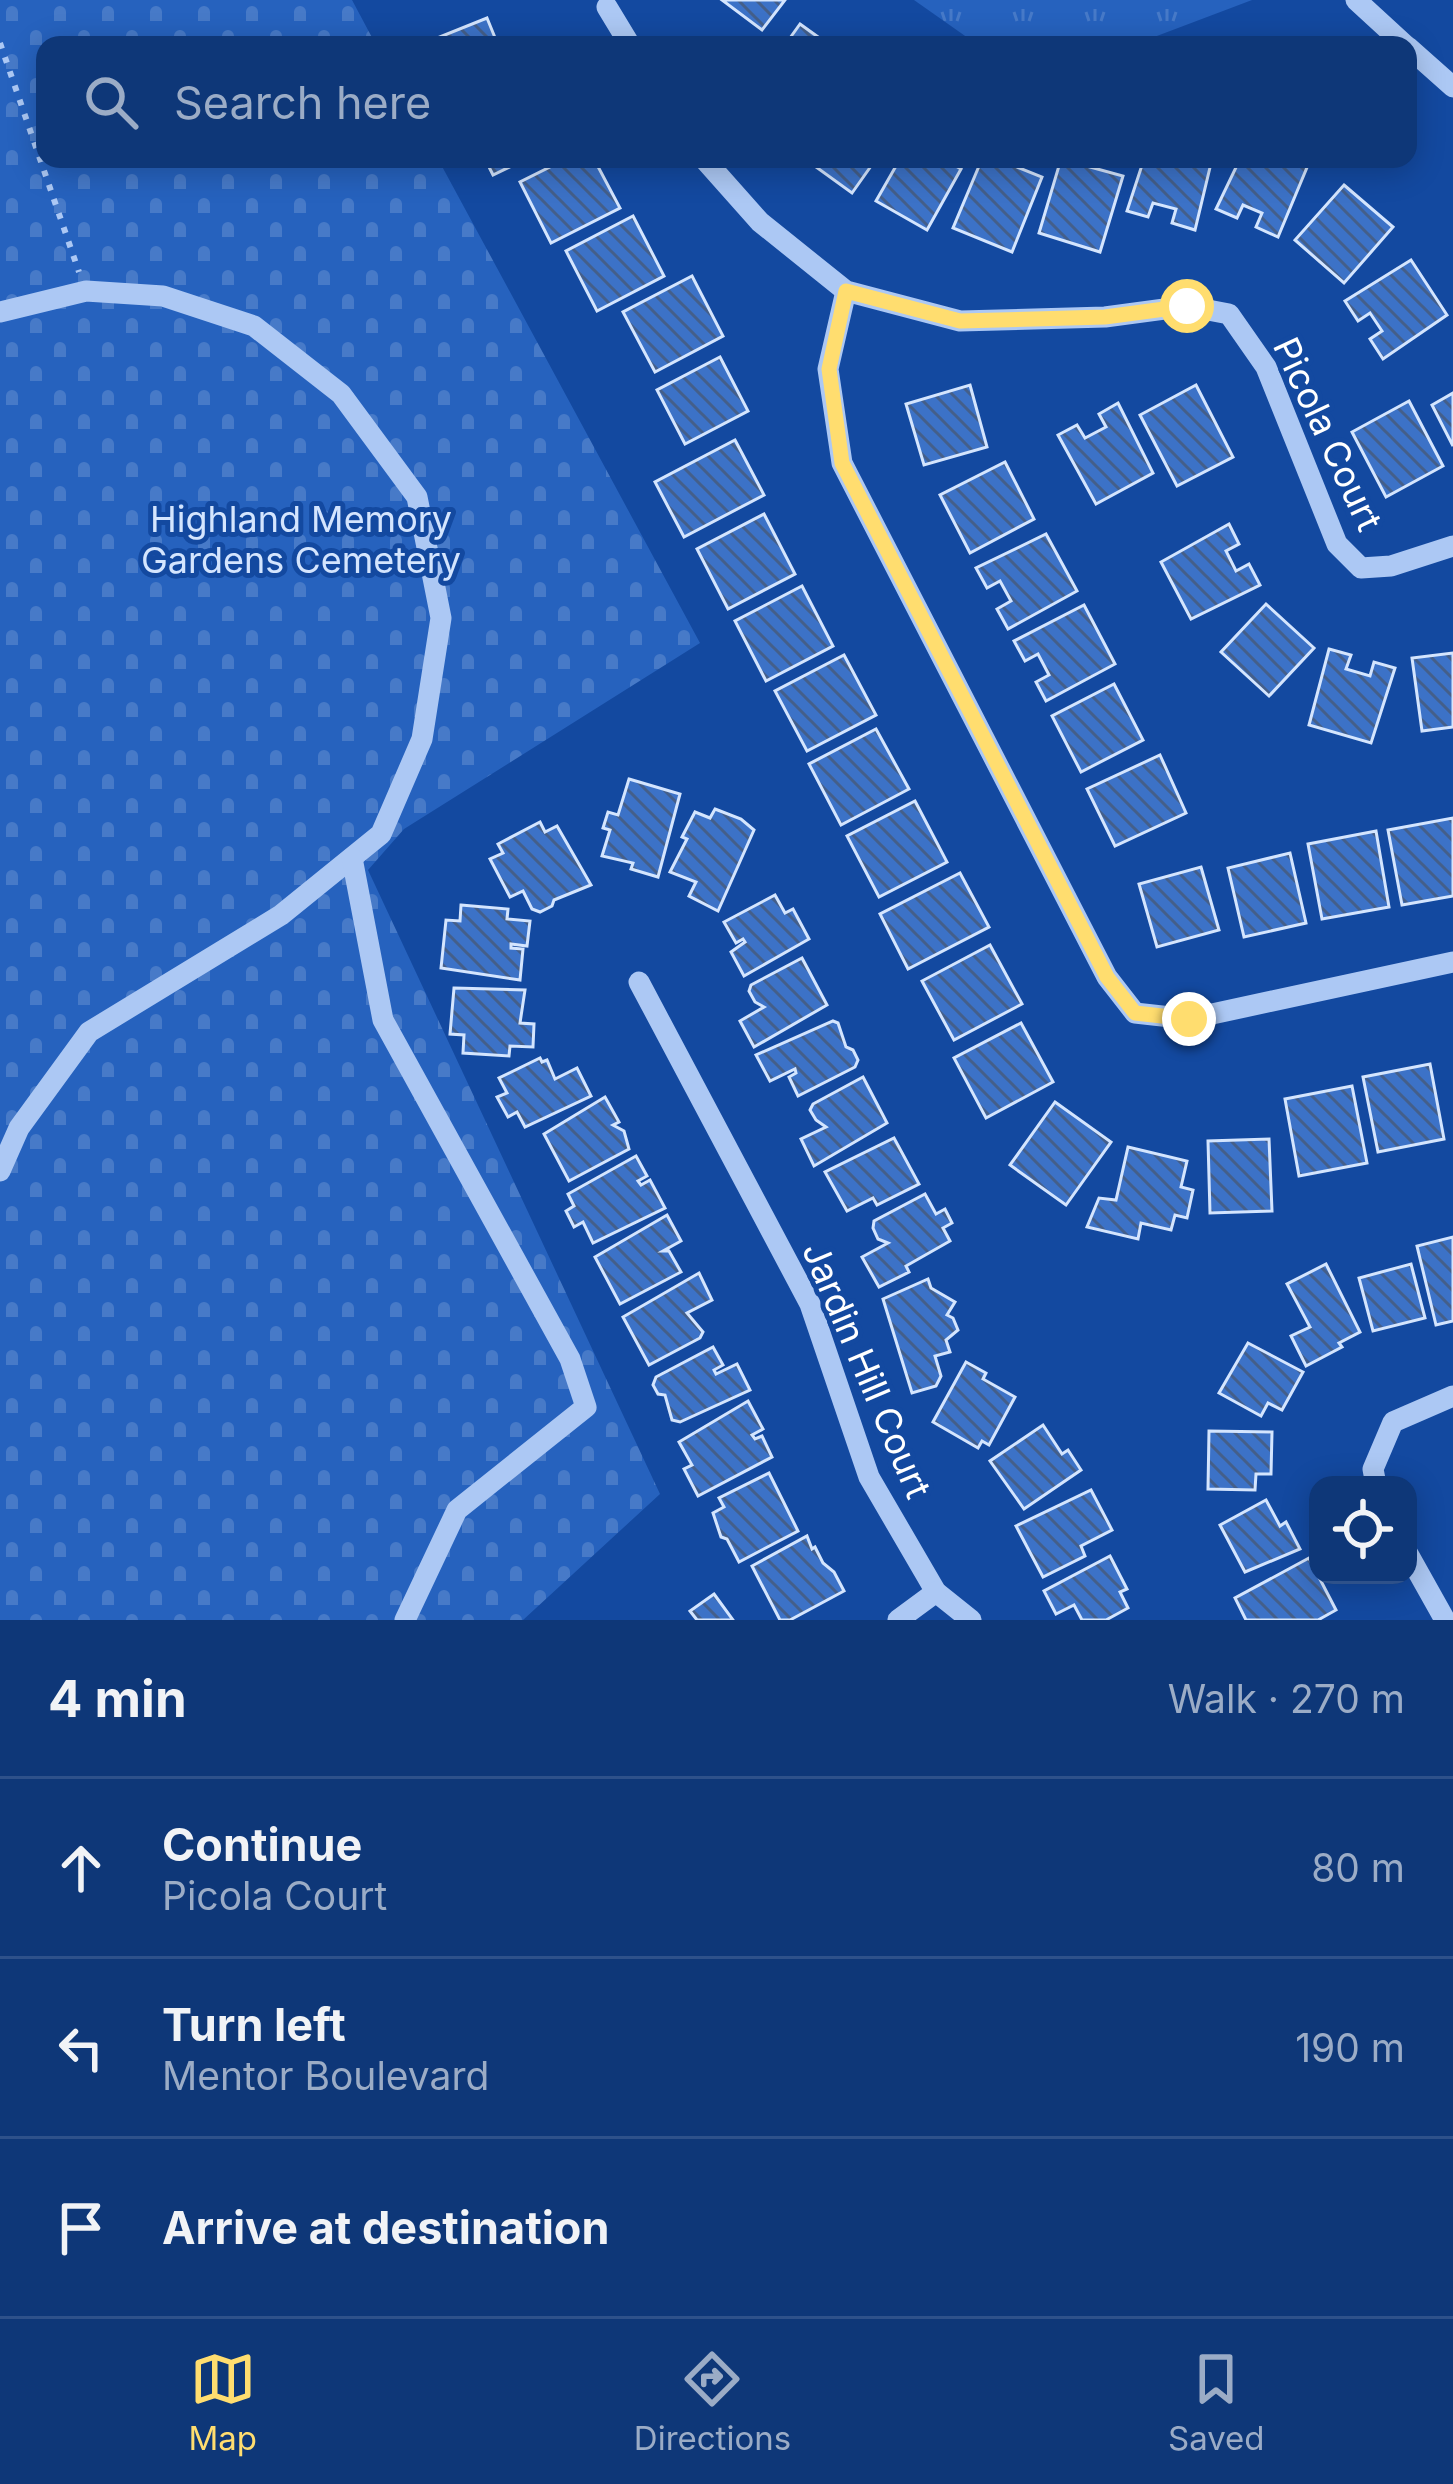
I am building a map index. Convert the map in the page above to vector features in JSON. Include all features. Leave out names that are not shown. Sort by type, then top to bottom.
[{"type":"street","points":[[1356,0],[1396,36]]},
{"type":"street","points":[[607,7],[625,36]]},
{"type":"street","points":[[1417,55],[1453,87]]},
{"type":"street","name":"Picola Court","points":[[712,168],[760,222],[846,291],[960,321],[1105,317],[1187,306],[1229,314],[1266,367],[1337,544],[1360,568],[1391,566],[1453,546]]},
{"type":"street","points":[[0,312],[86,291],[163,296],[254,326],[341,394],[417,497],[441,617],[422,739],[381,835],[281,915],[89,1032],[19,1128],[0,1172]]},
{"type":"street","points":[[846,291],[829,369],[842,463],[1107,977],[1135,1013],[1189,1019],[1453,962]]},
{"type":"street","points":[[352,858],[382,1020],[570,1359],[586,1407],[457,1510],[405,1620]]},
{"type":"street","name":"Jardin Hill Court","points":[[639,982],[810,1304],[869,1477],[936,1592]]},
{"type":"street","points":[[1374,1476],[1393,1422],[1453,1396]]},
{"type":"street","points":[[1417,1570],[1445,1620]]},
{"type":"street","points":[[898,1620],[936,1592],[971,1620]]},
{"type":"path","points":[[0,43],[36,147]]},
{"type":"path","points":[[43,168],[86,291]]},
{"type":"green space","name":"Highland Memory Gardens Cemetery","points":[[0,0],[352,0],[371,36],[36,36],[36,168],[443,168],[700,643],[404,829],[368,870],[660,1494],[523,1620],[0,1620]]},
{"type":"green space","points":[[914,0],[1252,0],[1157,36],[965,36]]},
{"type":"building","points":[[722,0],[785,0],[762,30]]},
{"type":"building","points":[[487,18],[494,36],[442,36]]},
{"type":"building","points":[[800,24],[817,36],[791,36]]},
{"type":"building","points":[[548,168],[599,168],[620,208],[551,243],[520,182]]},
{"type":"building","points":[[817,168],[870,168],[852,193]]},
{"type":"building","points":[[895,168],[961,169],[927,230],[876,201]]},
{"type":"building","points":[[978,168],[1020,168],[1042,177],[1012,252],[953,228]]},
{"type":"building","points":[[1058,168],[1094,168],[1123,176],[1100,252],[1039,233]]},
{"type":"building","points":[[1141,168],[1210,168],[1195,230],[1172,223],[1176,209],[1153,203],[1148,217],[1127,211]]},
{"type":"building","points":[[1236,168],[1307,168],[1278,237],[1256,227],[1262,213],[1243,205],[1237,218],[1216,209]]},
{"type":"building","points":[[1344,185],[1393,227],[1344,283],[1295,240]]},
{"type":"building","points":[[633,216],[664,276],[597,311],[566,251]]},
{"type":"building","points":[[1411,260],[1447,315],[1383,359],[1370,339],[1382,331],[1370,313],[1358,321],[1345,301]]},
{"type":"building","points":[[692,276],[723,336],[655,372],[623,312]]},
{"type":"building","points":[[720,357],[748,411],[685,444],[657,390]]},
{"type":"building","points":[[970,385],[987,447],[924,465],[906,404]]},
{"type":"building","points":[[1196,385],[1233,457],[1177,486],[1140,415]]},
{"type":"building","points":[[1453,393],[1453,446],[1432,405]]},
{"type":"building","points":[[1409,401],[1443,466],[1386,497],[1352,432]]},
{"type":"building","points":[[1118,403],[1153,473],[1096,504],[1058,435],[1077,425],[1085,438],[1106,427],[1099,414]]},
{"type":"building","points":[[735,440],[764,495],[684,537],[655,482]]},
{"type":"building","points":[[1005,462],[1034,519],[970,553],[940,495]]},
{"type":"building","points":[[764,514],[795,574],[728,609],[697,549]]},
{"type":"building","points":[[1229,524],[1239,544],[1226,551],[1236,571],[1249,564],[1260,585],[1191,619],[1161,562]]},
{"type":"building","points":[[1046,534],[1077,591],[1008,629],[997,609],[1011,601],[1000,581],[987,588],[976,568]]},
{"type":"building","points":[[802,586],[833,646],[766,681],[735,621]]},
{"type":"building","points":[[1266,604],[1314,648],[1269,696],[1221,652]]},
{"type":"building","points":[[1084,605],[1115,664],[1046,701],[1036,682],[1049,675],[1038,654],[1025,661],[1014,641]]},
{"type":"building","points":[[1329,649],[1351,655],[1346,669],[1370,676],[1374,662],[1395,668],[1371,743],[1309,725]]},
{"type":"building","points":[[1453,653],[1453,727],[1422,731],[1412,658]]},
{"type":"building","points":[[844,655],[876,715],[807,751],[775,691]]},
{"type":"building","points":[[1114,684],[1143,740],[1081,772],[1052,716]]},
{"type":"building","points":[[876,729],[909,789],[841,825],[809,764]]},
{"type":"building","points":[[1160,755],[1186,813],[1115,846],[1087,789]]},
{"type":"building","points":[[629,779],[680,794],[658,877],[631,869],[633,863],[602,856],[610,830],[603,828],[608,812],[618,815]]},
{"type":"building","points":[[915,801],[947,862],[879,897],[847,836]]},
{"type":"building","points":[[715,809],[754,830],[718,911],[689,896],[696,882],[670,872],[695,812],[710,818]]},
{"type":"building","points":[[1453,818],[1453,896],[1402,905],[1388,830]]},
{"type":"building","points":[[540,822],[545,832],[557,826],[591,885],[554,900],[540,912],[532,909],[523,891],[510,897],[490,859],[503,853],[498,844]]},
{"type":"building","points":[[1376,831],[1389,907],[1322,919],[1308,844]]},
{"type":"building","points":[[1290,853],[1306,923],[1244,937],[1228,868]]},
{"type":"building","points":[[1201,867],[1219,930],[1157,947],[1139,884]]},
{"type":"building","points":[[960,873],[989,927],[908,969],[880,914]]},
{"type":"building","points":[[775,895],[785,913],[793,909],[809,939],[744,976],[731,952],[745,942],[736,943],[724,922]]},
{"type":"building","points":[[461,905],[508,909],[507,919],[530,921],[527,946],[511,944],[511,948],[523,949],[520,980],[441,968],[446,920],[460,921]]},
{"type":"building","points":[[990,945],[1022,1004],[954,1040],[922,981]]},
{"type":"building","points":[[802,958],[827,1005],[754,1047],[740,1021],[764,1007],[755,1002],[751,985]]},
{"type":"building","points":[[454,988],[525,990],[520,1023],[534,1024],[533,1047],[510,1046],[509,1056],[463,1053],[464,1035],[450,1034]]},
{"type":"building","points":[[833,1021],[858,1060],[855,1067],[798,1096],[789,1077],[795,1069],[770,1081],[756,1055]]},
{"type":"building","points":[[1021,1023],[1053,1082],[986,1118],[954,1058]]},
{"type":"building","points":[[540,1058],[547,1060],[555,1079],[577,1068],[591,1096],[525,1127],[517,1112],[508,1117],[497,1097],[507,1093],[499,1078]]},
{"type":"building","points":[[1430,1064],[1444,1139],[1378,1152],[1363,1077]]},
{"type":"building","points":[[863,1077],[887,1123],[814,1166],[801,1139],[826,1127],[810,1110],[813,1104]]},
{"type":"building","points":[[1352,1086],[1367,1163],[1299,1176],[1285,1099]]},
{"type":"building","points":[[605,1097],[619,1122],[613,1125],[624,1131],[629,1149],[569,1181],[544,1134]]},
{"type":"building","points":[[1055,1102],[1111,1142],[1066,1205],[1010,1165]]},
{"type":"building","points":[[894,1138],[919,1184],[877,1205],[873,1198],[847,1211],[825,1172]]},
{"type":"building","points":[[1269,1139],[1272,1211],[1210,1213],[1208,1141]]},
{"type":"building","points":[[1128,1147],[1187,1161],[1181,1187],[1193,1190],[1187,1218],[1175,1215],[1171,1230],[1141,1223],[1138,1239],[1087,1227],[1099,1198],[1116,1200]]},
{"type":"building","points":[[636,1156],[647,1176],[638,1181],[641,1185],[650,1180],[665,1208],[593,1243],[583,1222],[574,1227],[566,1211],[574,1206],[568,1194]]},
{"type":"building","points":[[925,1194],[936,1214],[945,1209],[952,1223],[943,1228],[950,1241],[906,1266],[909,1272],[879,1287],[862,1257],[888,1243],[878,1239],[874,1221]]},
{"type":"building","points":[[667,1215],[681,1241],[663,1251],[669,1251],[681,1272],[620,1304],[595,1257]]},
{"type":"building","points":[[1453,1237],[1453,1321],[1436,1325],[1417,1246]]},
{"type":"building","points":[[1326,1264],[1360,1332],[1306,1366],[1291,1336],[1310,1327],[1287,1284]]},
{"type":"building","points":[[1411,1264],[1425,1318],[1373,1331],[1359,1278]]},
{"type":"building","points":[[699,1273],[712,1300],[687,1313],[703,1332],[700,1338],[649,1365],[623,1317]]},
{"type":"building","points":[[928,1279],[931,1288],[955,1302],[947,1315],[958,1330],[946,1340],[950,1352],[935,1356],[941,1376],[936,1386],[912,1393],[883,1299]]},
{"type":"building","points":[[1248,1343],[1303,1372],[1282,1410],[1268,1403],[1261,1416],[1219,1393]]},
{"type":"building","points":[[713,1347],[723,1365],[714,1370],[716,1374],[737,1364],[750,1390],[680,1422],[672,1420],[665,1395],[658,1394],[653,1385],[656,1377]]},
{"type":"building","points":[[966,1362],[986,1373],[983,1379],[1015,1397],[989,1445],[982,1441],[978,1448],[933,1422]]},
{"type":"building","points":[[748,1401],[763,1429],[752,1435],[755,1439],[762,1436],[772,1457],[698,1496],[684,1469],[692,1465],[679,1442]]},
{"type":"building","points":[[1043,1425],[1062,1454],[1068,1450],[1081,1470],[1024,1509],[990,1461]]},
{"type":"building","points":[[1209,1431],[1272,1432],[1271,1474],[1256,1474],[1255,1490],[1208,1489]]},
{"type":"building","points":[[769,1473],[798,1531],[739,1562],[727,1539],[721,1537],[713,1513],[724,1507],[719,1498]]},
{"type":"building","points":[[1091,1490],[1112,1530],[1081,1546],[1085,1556],[1043,1577],[1016,1526]]},
{"type":"building","points":[[1266,1500],[1280,1526],[1286,1522],[1300,1549],[1245,1572],[1220,1525]]},
{"type":"building","points":[[807,1536],[844,1591],[790,1620],[780,1620],[752,1566]]},
{"type":"building","points":[[1110,1556],[1127,1589],[1120,1592],[1128,1608],[1106,1620],[1082,1620],[1074,1605],[1056,1614],[1044,1591]]},
{"type":"building","points":[[1309,1558],[1309,1584],[1322,1584],[1336,1610],[1318,1620],[1246,1620],[1235,1598]]},
{"type":"building","points":[[714,1594],[733,1620],[697,1620],[690,1611]]},
{"type":"route","points":[[1187,306],[1105,317],[960,321],[846,291],[829,369],[842,463],[1107,977],[1135,1013],[1189,1019]]}]
